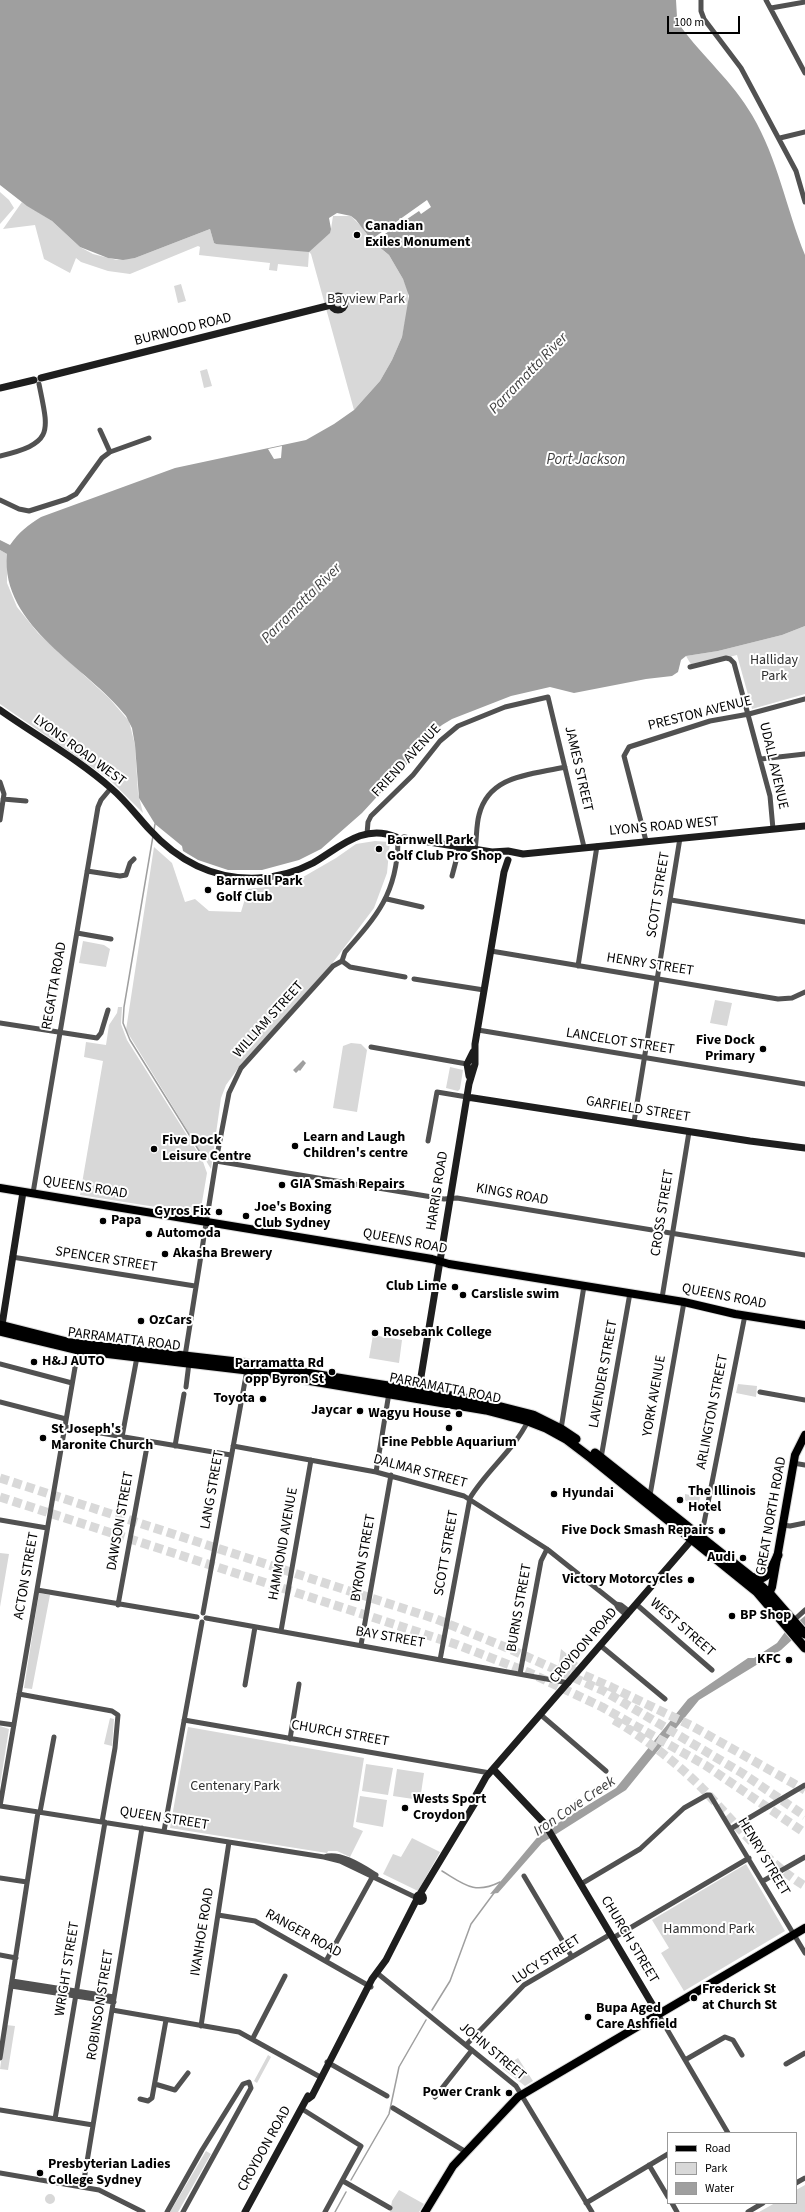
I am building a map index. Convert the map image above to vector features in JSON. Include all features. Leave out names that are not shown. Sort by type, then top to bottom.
[{"type":"highway","name":"PARRAMATTA ROAD","points":[[1,1327],[78,1350],[137,1357],[187,1359],[389,1393],[418,1394],[528,1421],[566,1439],[694,1537],[768,1597]]},
{"type":"highway","name":"PARRAMATTA ROAD","points":[[1,1327],[71,1343],[187,1359],[513,1409],[561,1429],[650,1495],[694,1537],[750,1576],[793,1624],[805,1634]]},
{"type":"highway","points":[[750,1576],[761,1578],[767,1576],[778,1555]]},
{"type":"highway","name":"PARRAMATTA ROAD","points":[[793,1624],[804,1646]]},
{"type":"main road","name":"BURWOOD ROAD","points":[[0,388],[38,381],[332,305]]},
{"type":"main road","name":"LYONS ROAD WEST","points":[[0,710],[112,788],[149,830],[175,855],[199,869],[232,877],[258,878],[280,875],[303,868],[347,840],[367,834],[460,846],[506,856],[805,826]]},
{"type":"main road","name":"HARRIS ROAD","points":[[418,1394],[506,856]]},
{"type":"main road","name":"GARFIELD STREET","points":[[467,1096],[689,1132],[805,1148]]},
{"type":"main road","name":"QUEENS ROAD","points":[[0,1188],[206,1221],[630,1294],[662,1298],[745,1315],[805,1325]]},
{"type":"main road","points":[[1,1327],[23,1192]]},
{"type":"main road","name":"GREAT NORTH ROAD","points":[[768,1597],[778,1555],[793,1463],[797,1449],[805,1435]]},
{"type":"main road","name":"CROYDON ROAD","points":[[245,2212],[420,1897],[475,1800],[479,1797],[492,1772],[694,1537]]},
{"type":"main road","name":"CHURCH STREET","points":[[492,1772],[545,1824],[658,2014]]},
{"type":"main road","points":[[425,2212],[446,2176],[466,2152],[522,2094],[805,1928]]},
{"type":"street","points":[[701,0],[704,19],[741,68],[780,138],[796,171],[805,202]]},
{"type":"street","points":[[766,0],[805,73]]},
{"type":"street","points":[[771,8],[805,2]]},
{"type":"street","points":[[780,138],[805,132]]},
{"type":"street","points":[[0,456],[27,449],[34,445],[44,433],[46,420],[38,381]]},
{"type":"street","points":[[100,430],[110,452]]},
{"type":"street","points":[[0,500],[19,509],[29,511],[67,499],[76,494],[102,458],[110,452],[149,438]]},
{"type":"street","name":"UDALL AVENUE","points":[[690,667],[726,658],[730,659],[734,663],[770,796],[774,829]]},
{"type":"street","name":"JAMES STREET","points":[[548,697],[584,847]]},
{"type":"street","name":"FRIEND AVENUE","points":[[367,834],[371,816],[414,775],[440,741],[458,726],[505,707],[548,697]]},
{"type":"street","name":"PRESTON AVENUE","points":[[646,841],[627,771],[624,756],[625,750],[644,741],[710,721],[748,714],[805,699]]},
{"type":"street","points":[[761,759],[805,754]]},
{"type":"street","points":[[475,849],[478,816],[486,796],[491,790],[508,780],[565,767]]},
{"type":"street","points":[[0,782],[4,789],[0,820]]},
{"type":"street","name":"REGATTA ROAD","points":[[33,1193],[98,807],[101,800],[112,788]]},
{"type":"street","points":[[3,799],[26,801]]},
{"type":"street","name":"SCOTT STREET","points":[[634,1122],[680,838]]},
{"type":"street","name":"WILLIAM STREET","points":[[186,1387],[187,1359],[195,1286],[226,1103],[242,1068],[333,966],[342,961],[345,952],[374,920],[387,899],[396,872],[399,839]]},
{"type":"street","points":[[452,876],[460,846]]},
{"type":"street","points":[[578,966],[597,846]]},
{"type":"street","points":[[87,871],[120,876],[126,875],[130,863],[134,859]]},
{"type":"street","points":[[387,899],[422,907]]},
{"type":"street","points":[[671,900],[805,922]]},
{"type":"street","points":[[77,933],[111,939]]},
{"type":"street","name":"HENRY STREET","points":[[491,951],[778,999],[792,998],[805,992]]},
{"type":"street","points":[[342,961],[350,967],[405,977]]},
{"type":"street","points":[[414,979],[484,990]]},
{"type":"street","points":[[0,1023],[97,1038],[101,1033],[108,1010]]},
{"type":"street","name":"LANCELOT STREET","points":[[478,1030],[805,1084]]},
{"type":"street","points":[[371,1047],[471,1064]]},
{"type":"street","points":[[428,1141],[437,1092],[467,1096]]},
{"type":"street","name":"CROSS STREET","points":[[662,1298],[689,1132]]},
{"type":"street","name":"KINGS ROAD","points":[[216,1161],[805,1255]]},
{"type":"street","name":"SPENCER STREET","points":[[12,1257],[195,1286]]},
{"type":"street","points":[[561,1429],[584,1286]]},
{"type":"street","name":"LAVENDER STREET","points":[[601,1458],[630,1294]]},
{"type":"street","name":"YORK AVENUE","points":[[650,1495],[684,1302]]},
{"type":"street","name":"ARLINGTON STREET","points":[[694,1537],[704,1523],[745,1315]]},
{"type":"street","name":"ACTON STREET","points":[[0,1806],[78,1350]]},
{"type":"street","points":[[122,1437],[137,1357]]},
{"type":"street","points":[[0,1364],[72,1383]]},
{"type":"street","name":"LANG STREET","points":[[164,1831],[204,1618],[246,1370]]},
{"type":"street","points":[[760,1392],[805,1400]]},
{"type":"street","points":[[376,1472],[389,1393]]},
{"type":"street","points":[[175,1446],[184,1394]]},
{"type":"street","points":[[0,1403],[66,1418]]},
{"type":"street","name":"SCOTT STREET","points":[[440,1660],[470,1498],[481,1482],[520,1435],[528,1421]]},
{"type":"street","points":[[65,1427],[231,1455]]},
{"type":"street","name":"DAWSON STREET","points":[[118,1605],[148,1441]]},
{"type":"street","name":"DALMAR STREET","points":[[233,1446],[391,1475],[470,1498],[547,1549],[616,1604],[618,1608],[628,1614]]},
{"type":"street","name":"HAMMOND AVENUE","points":[[281,1631],[311,1460]]},
{"type":"street","points":[[793,1463],[805,1465]]},
{"type":"street","name":"BYRON STREET","points":[[360,1645],[391,1475]]},
{"type":"street","points":[[0,1520],[48,1528]]},
{"type":"street","points":[[783,1525],[790,1526],[805,1523]]},
{"type":"street","name":"BURNS STREET","points":[[520,1674],[541,1561],[547,1549]]},
{"type":"street","points":[[37,1590],[118,1605],[204,1618]]},
{"type":"street","name":"WEST STREET","points":[[636,1604],[712,1670]]},
{"type":"street","points":[[793,1624],[805,1610]]},
{"type":"street","name":"BAY STREET","points":[[204,1618],[569,1683]]},
{"type":"street","points":[[245,1685],[255,1627]]},
{"type":"street","points":[[601,1646],[665,1699]]},
{"type":"street","points":[[290,1739],[300,1684]]},
{"type":"street","name":"WRIGHT STREET","points":[[19,1694],[116,1713],[119,1718],[104,1822],[55,2119]]},
{"type":"street","points":[[541,1715],[606,1771]]},
{"type":"street","name":"CHURCH STREET","points":[[184,1720],[492,1772]]},
{"type":"street","points":[[0,1723],[14,1725]]},
{"type":"street","points":[[0,2058],[27,1882],[54,1737]]},
{"type":"street","points":[[732,1828],[805,1785]]},
{"type":"street","name":"HENRY STREET","points":[[581,1884],[640,1849],[684,1808],[704,1796],[710,1795],[732,1828],[805,1953]]},
{"type":"street","name":"QUEEN STREET","points":[[0,1806],[324,1857],[328,1855],[344,1859],[373,1875],[420,1897]]},
{"type":"street","name":"ROBINSON STREET","points":[[83,2186],[142,1828]]},
{"type":"street","name":"IVANHOE ROAD","points":[[201,2026],[229,1842]]},
{"type":"street","points":[[764,1882],[805,1857]]},
{"type":"street","name":"LUCY STREET","points":[[466,2045],[524,1985],[749,1858]]},
{"type":"street","points":[[326,1961],[373,1875]]},
{"type":"street","points":[[524,1876],[572,1957]]},
{"type":"street","points":[[0,1878],[27,1882]]},
{"type":"street","name":"RANGER ROAD","points":[[218,1915],[255,1921],[370,1988]]},
{"type":"street","points":[[0,1955],[16,1958]]},
{"type":"street","name":"JOHN STREET","points":[[379,1972],[516,2086],[592,2212]]},
{"type":"street","points":[[253,2038],[285,1976]]},
{"type":"street","points":[[12,1984],[114,2000]]},
{"type":"street","points":[[112,2010],[239,2032],[253,2038],[320,2077]]},
{"type":"street","name":"CHURCH STREET","points":[[658,2014],[727,2132]]},
{"type":"street","points":[[140,2099],[151,2100],[166,2020]]},
{"type":"street","points":[[685,2060],[725,2037],[733,2040],[742,2055]]},
{"type":"street","points":[[435,2097],[472,2050]]},
{"type":"street","points":[[786,2064],[805,2053]]},
{"type":"street","points":[[328,2063],[387,2096]]},
{"type":"street","points":[[155,2084],[175,2090],[188,2073]]},
{"type":"street","points":[[167,2212],[202,2150],[243,2084],[249,2082],[251,2088],[182,2212]]},
{"type":"street","points":[[393,2108],[466,2152]]},
{"type":"street","points":[[302,2109],[360,2143],[361,2148],[325,2212]]},
{"type":"street","points":[[0,2110],[93,2125]]},
{"type":"street","points":[[586,2203],[667,2155]]},
{"type":"street","points":[[650,2165],[667,2194]]},
{"type":"street","points":[[0,2174],[83,2186],[104,2191],[143,2212]]},
{"type":"street","points":[[342,2181],[390,2208]]},
{"type":"street","points":[[748,2212],[761,2204]]},
{"type":"green space","points":[[0,192],[9,200],[14,208],[0,224]]},
{"type":"green space","name":"Bayview Park","points":[[22,202],[52,221],[80,247],[93,254],[117,260],[135,258],[210,229],[214,243],[216,244],[331,229],[333,216],[351,216],[362,227],[371,241],[389,255],[403,279],[408,291],[408,308],[402,337],[392,360],[380,381],[354,410],[311,254],[309,252],[308,267],[278,264],[277,271],[269,270],[270,263],[199,255],[200,247],[198,246],[130,274],[108,271],[81,262],[76,258],[70,273],[44,259],[35,225],[3,229]]},
{"type":"green space","points":[[181,284],[186,301],[178,303],[174,286]]},
{"type":"green space","points":[[207,369],[212,386],[204,388],[200,371]]},
{"type":"green space","points":[[0,550],[7,554],[7,583],[17,607],[38,633],[109,698],[129,721],[135,745],[138,793],[143,813],[109,779],[0,704]]},
{"type":"green space","name":"Halliday Park","points":[[805,626],[805,694],[752,709],[737,655],[692,666],[686,656],[718,651],[782,635]]},
{"type":"green space","name":"Barnwell Park Golf Club","points":[[375,841],[390,842],[387,873],[374,908],[331,965],[242,1063],[226,1085],[221,1098],[211,1169],[126,1030],[154,847],[172,863],[185,902],[195,899],[209,911],[241,912],[248,889],[291,884],[336,858],[356,844]]},
{"type":"green space","points":[[83,941],[104,945],[110,949],[106,967],[79,963]]},
{"type":"green space","points":[[715,1000],[732,1003],[727,1026],[710,1023]]},
{"type":"green space","points":[[118,1007],[122,1007],[121,1024],[127,1040],[202,1159],[207,1173],[200,1214],[80,1195],[103,1061],[84,1057],[86,1042],[106,1045],[109,1025],[117,1013]]},
{"type":"green space","points":[[351,1043],[361,1044],[367,1050],[357,1112],[333,1108],[343,1046]]},
{"type":"green space","points":[[450,1067],[463,1070],[460,1089],[458,1091],[446,1088]]},
{"type":"green space","points":[[373,1335],[402,1340],[399,1363],[369,1358]]},
{"type":"green space","points":[[738,1384],[757,1386],[756,1397],[736,1393]]},
{"type":"green space","points":[[685,1494],[700,1497],[698,1509],[685,1500]]},
{"type":"green space","points":[[0,1553],[9,1554],[0,1607]]},
{"type":"green space","points":[[39,1593],[50,1595],[32,1689],[24,1688]]},
{"type":"green space","points":[[561,1649],[578,1663],[566,1677],[557,1676]]},
{"type":"green space","points":[[110,1718],[114,1719],[112,1746],[104,1744]]},
{"type":"green space","points":[[0,1726],[9,1729],[0,1785]]},
{"type":"green space","name":"Centenary Park","points":[[188,1727],[364,1758],[353,1827],[363,1831],[350,1857],[337,1851],[328,1851],[327,1853],[170,1828]]},
{"type":"green space","points":[[366,1764],[393,1768],[388,1795],[362,1791]]},
{"type":"green space","points":[[397,1769],[424,1773],[420,1800],[393,1796]]},
{"type":"green space","points":[[360,1796],[387,1800],[383,1827],[356,1822]]},
{"type":"green space","points":[[577,1798],[581,1801],[571,1810],[569,1807]]},
{"type":"green space","points":[[412,1838],[440,1852],[418,1891],[383,1874],[393,1854],[401,1857]]},
{"type":"green space","name":"Hammond Park","points":[[746,1864],[785,1931],[684,1991],[661,1953],[669,1948],[652,1920]]},
{"type":"green space","points":[[6,2025],[15,2026],[8,2070],[0,2069]]},
{"type":"green space","points":[[268,2055],[271,2057],[257,2083],[254,2081]]},
{"type":"green space","points":[[518,2058],[533,2081],[525,2086],[502,2068]]},
{"type":"green space","points":[[206,2151],[211,2154],[178,2212],[170,2212]]},
{"type":"green space","points":[[805,2185],[805,2212],[759,2212],[773,2204],[797,2204],[797,2189]]},
{"type":"green space","points":[[399,2190],[424,2204],[419,2212],[390,2212],[392,2201]]},
{"type":"green space","points":[[48,2194],[52,2194],[54,2195],[54,2203],[48,2204],[45,2201],[45,2197]]},
{"type":"water","name":"Port Jackson","points":[[0,0],[676,0],[677,17],[681,27],[736,92],[752,115],[761,132],[769,149],[805,255],[805,626],[782,635],[718,651],[686,656],[681,660],[678,672],[672,676],[646,679],[574,693],[550,687],[511,696],[452,719],[442,725],[427,739],[419,751],[362,813],[321,849],[299,860],[262,870],[228,870],[198,860],[183,851],[182,846],[155,824],[139,798],[135,745],[132,728],[126,716],[110,698],[50,644],[32,624],[17,603],[9,580],[7,554],[0,550],[0,540],[10,545],[24,529],[41,517],[175,468],[306,440],[334,424],[354,410],[380,381],[392,360],[402,337],[409,296],[403,279],[389,255],[373,242],[356,220],[351,216],[337,213],[329,218],[331,229],[330,233],[309,252],[216,244],[214,243],[210,229],[135,258],[123,260],[108,258],[80,247],[52,221],[27,206],[0,185]]},
{"type":"water","points":[[303,1060],[306,1063],[300,1071],[299,1070],[296,1073],[293,1070]]},
{"type":"water","name":"Iron Cove Creek","points":[[805,1616],[805,1628],[781,1650],[699,1700],[626,1790],[542,1843],[498,1893],[490,1894],[540,1834],[616,1788],[688,1699],[748,1658],[754,1658],[777,1643],[785,1632]]},
{"type":"pier","points":[[427,200],[431,207],[421,214],[419,211],[373,242],[372,239]]},
{"type":"pier","points":[[282,446],[281,458],[274,459],[268,449]]},
{"type":"waterway","points":[[154,830],[155,824]]},
{"type":"waterway","points":[[153,836],[124,1007],[123,1023],[130,1040],[203,1157]]},
{"type":"waterway","points":[[442,1871],[463,1884],[476,1888],[483,1888],[500,1882]]},
{"type":"waterway","name":"Iron Cove Creek","points":[[432,2010],[450,1981],[471,1924],[494,1893]]},
{"type":"waterway","name":"Iron Cove Creek","points":[[351,2180],[389,2114],[399,2067],[426,2020]]},
{"type":"waterway","name":"Iron Cove Creek","points":[[335,2212],[346,2192]]},
{"type":"tunnel","points":[[0,1478],[436,1619],[505,1647],[604,1691],[742,1773],[805,1816]]},
{"type":"tunnel","points":[[0,1497],[458,1645],[530,1673],[602,1707],[705,1765],[805,1833]]},
{"type":"tunnel","points":[[572,1670],[692,1726],[805,1790]]},
{"type":"tunnel","points":[[614,1720],[648,1742],[682,1769],[763,1853],[776,1865],[805,1886]]},
{"type":"place","name":"Canadian Exiles Monument","points":[[357,235]]},
{"type":"place","name":"Barnwell Park Golf Club Pro Shop","points":[[379,849]]},
{"type":"place","name":"Barnwell Park Golf Club","points":[[208,890]]},
{"type":"place","name":"Five Dock Primary","points":[[763,1049]]},
{"type":"place","name":"Learn and Laugh Children's centre","points":[[295,1146]]},
{"type":"place","name":"Five Dock Leisure Centre","points":[[154,1149]]},
{"type":"place","name":"GIA Smash Repairs","points":[[282,1185]]},
{"type":"place","name":"Gyros Fix","points":[[219,1212]]},
{"type":"place","name":"Joe's Boxing Club Sydney","points":[[246,1216]]},
{"type":"place","name":"Papa","points":[[103,1221]]},
{"type":"place","name":"Automoda","points":[[149,1234]]},
{"type":"place","name":"Akasha Brewery","points":[[165,1254]]},
{"type":"place","name":"Club Lime","points":[[455,1287]]},
{"type":"place","name":"Carslisle swim","points":[[463,1295]]},
{"type":"place","name":"OzCars","points":[[141,1321]]},
{"type":"place","name":"Rosebank College","points":[[375,1333]]},
{"type":"place","name":"H&J AUTO","points":[[34,1362]]},
{"type":"place","name":"Parramatta Rd opp Byron St","points":[[332,1372]]},
{"type":"place","name":"Toyota","points":[[263,1399]]},
{"type":"place","name":"Jaycar","points":[[360,1411]]},
{"type":"place","name":"Wagyu House","points":[[459,1414]]},
{"type":"place","name":"Fine Pebble Aquarium","points":[[449,1428]]},
{"type":"place","name":"St Joseph's Maronite Church","points":[[43,1438]]},
{"type":"place","name":"Hyundai","points":[[554,1494]]},
{"type":"place","name":"The Illinois Hotel","points":[[680,1500]]},
{"type":"place","name":"Five Dock Smash Repairs","points":[[722,1531]]},
{"type":"place","name":"Audi","points":[[743,1558]]},
{"type":"place","name":"Victory Motorcycles","points":[[691,1580]]},
{"type":"place","name":"BP Shop","points":[[732,1616]]},
{"type":"place","name":"KFC","points":[[789,1660]]},
{"type":"place","name":"Wests Sport Croydon","points":[[405,1808]]},
{"type":"place","name":"Frederick St at Church St","points":[[694,1998]]},
{"type":"place","name":"Bupa Aged Care Ashfield","points":[[588,2017]]},
{"type":"place","name":"Power Crank","points":[[509,2093]]},
{"type":"place","name":"Presbyterian Ladies College Sydney","points":[[40,2173]]},
{"type":"water label","name":"Parramatta River","points":[[529,374]]},
{"type":"water label","name":"Parramatta River","points":[[302,604]]}]
